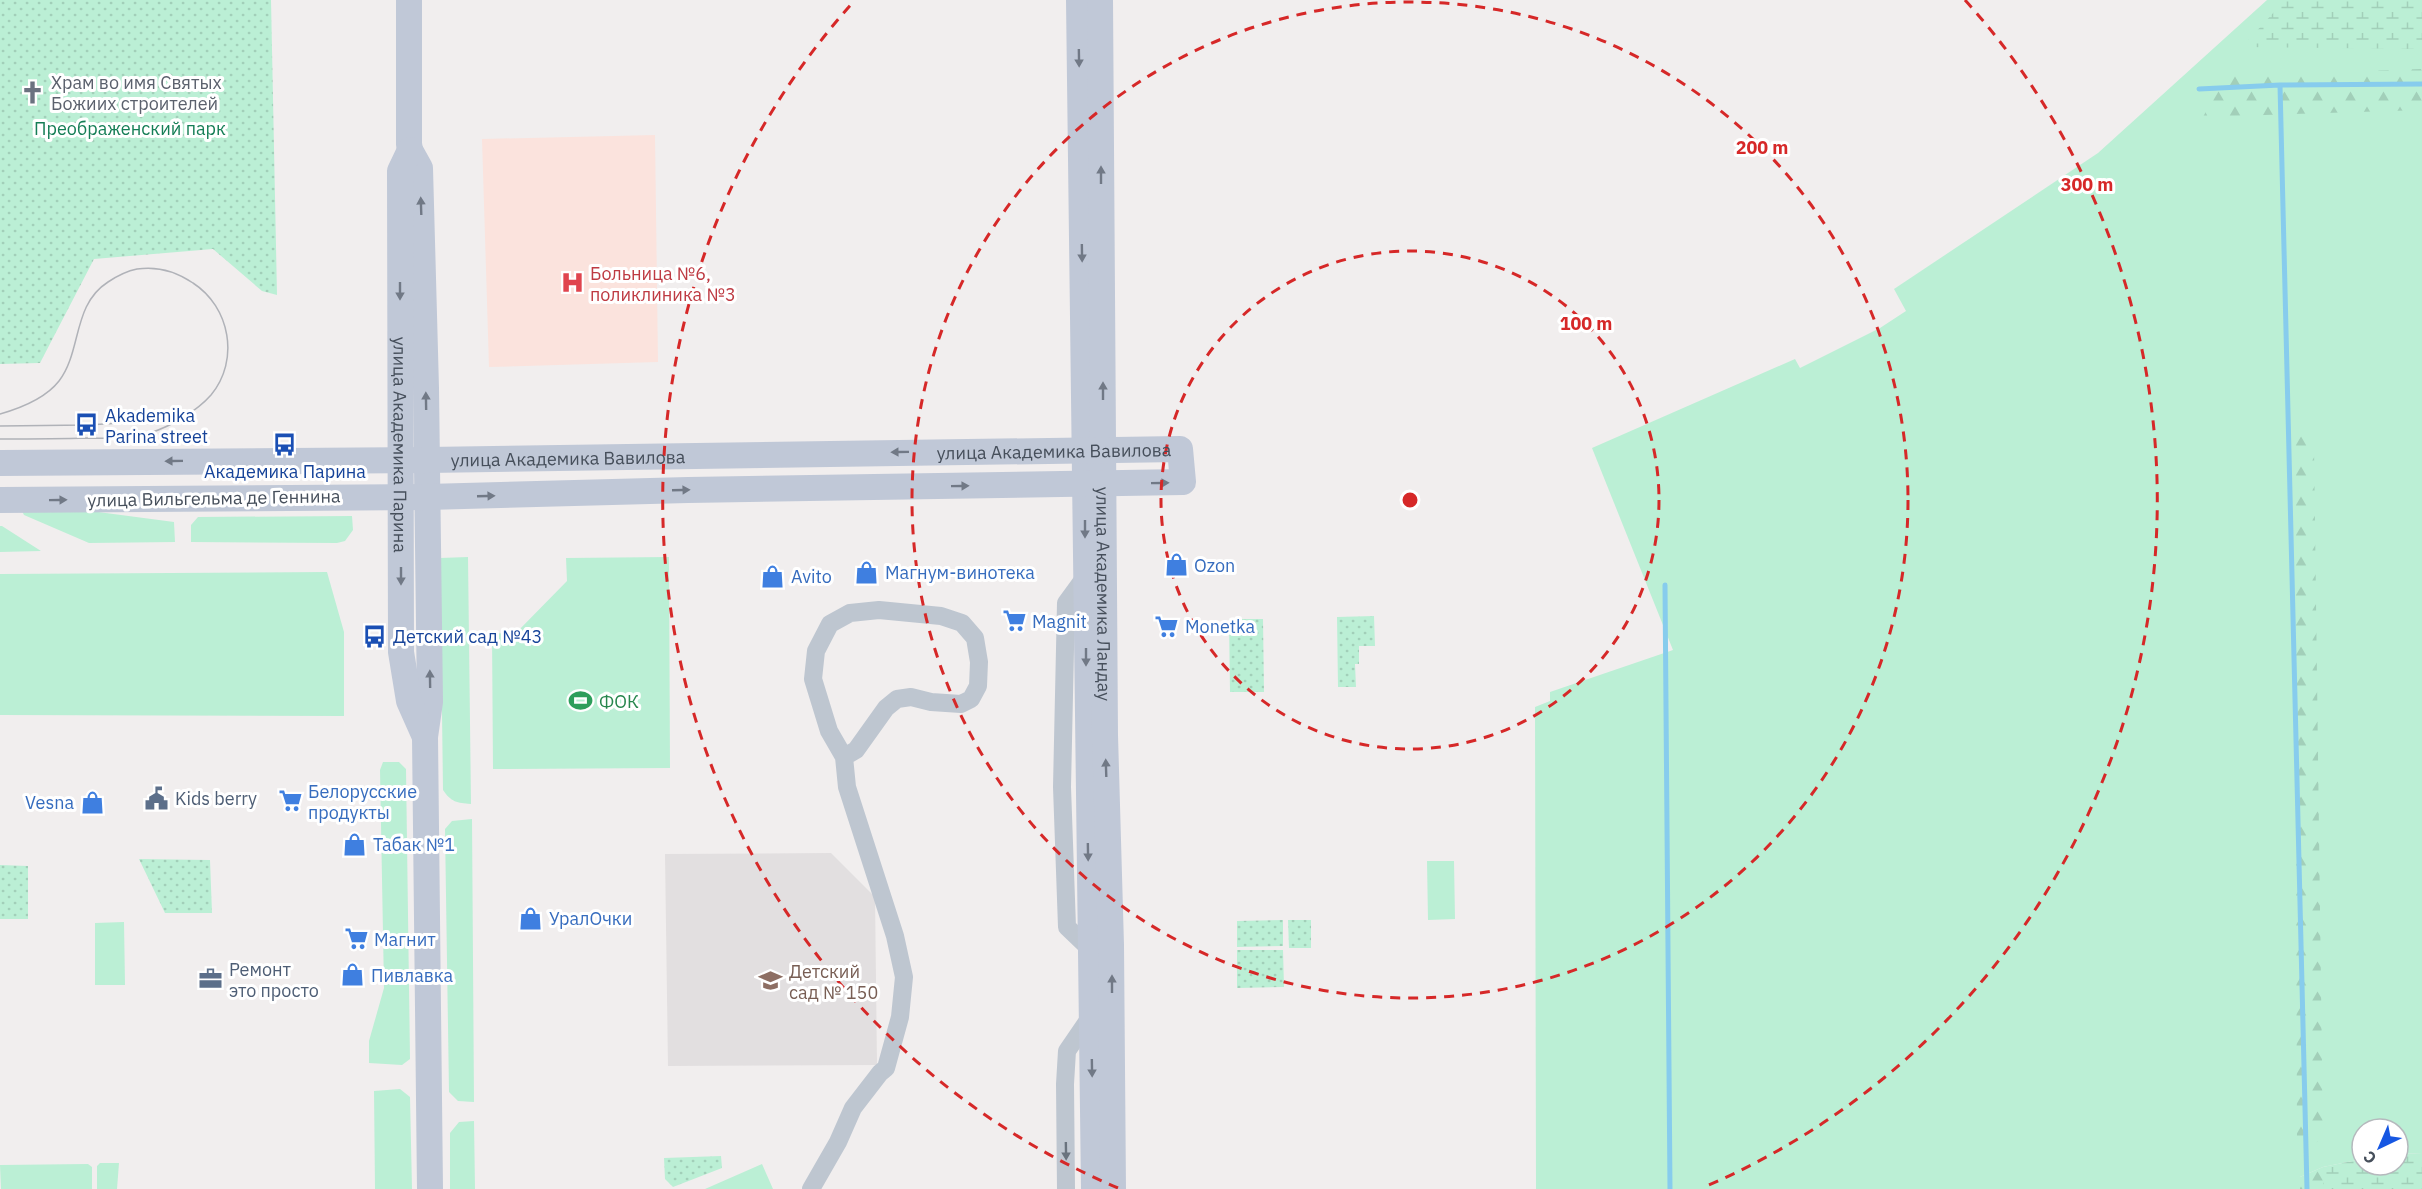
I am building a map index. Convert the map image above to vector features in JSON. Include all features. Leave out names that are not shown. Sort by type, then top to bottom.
[{"type":"street","name":"улица Академика Парина","points":[[409,0],[410,150],[400,171],[401,652],[409,701],[425,737]]},
{"type":"street","name":"улица Академика Ландау","points":[[1079,0],[1094,449]]},
{"type":"street","name":"улица Академика Ландау","points":[[1100,0],[1094,484],[1111,945],[1113,1189]]},
{"type":"street","name":"улица Академика Парина","points":[[410,150],[420,168],[428,497],[430,702],[425,737],[430,1189]]},
{"type":"street","name":"улица Академика Вавилова","points":[[427,460],[1180,449],[1183,482],[688,490],[428,497]]},
{"type":"street","name":"улица Вильгельма де Геннина","points":[[0,463],[427,460]]},
{"type":"street","name":"улица Академика Ландау","points":[[1094,484],[1085,577],[1094,1189]]},
{"type":"street","name":"улица Вильгельма де Геннина","points":[[0,500],[428,497]]},
{"type":"street","points":[[812,1189],[838,1142],[853,1108],[886,1068],[900,1017],[903,977],[895,936],[847,787],[844,757],[829,731],[813,679],[816,651],[830,624],[850,613],[879,610],[942,616],[962,623],[975,638],[979,662],[978,686],[971,699],[961,704],[932,702],[911,697],[897,699],[886,708],[856,750],[844,757]]},
{"type":"street","points":[[1066,1189],[1067,1051],[1091,1016]]},
{"type":"shaded area","name":"Больница №6, поликлиника №3","points":[[655,135],[658,362],[489,367],[482,139]]},
{"type":"shaded area","name":"Детский сад № 150","points":[[831,853],[875,897],[877,1065],[668,1066],[665,854]]},
{"type":"green space","name":"Преображенский парк","points":[[0,0],[271,0],[277,295],[262,291],[213,249],[94,259],[40,363],[0,364]]},
{"type":"green space","points":[[2267,0],[2422,0],[2422,1154],[2410,1154],[2410,1117],[2350,1117],[2350,1161],[2323,1167],[2300,1177],[2300,1189],[1536,1189],[1535,707],[1550,701],[1550,692],[1673,650],[1592,448],[1795,359],[1800,368],[1880,328],[1906,311],[1894,289],[2098,153]]},
{"type":"green space","points":[[2285,0],[2422,0],[2422,49],[2242,47]]},
{"type":"green space","points":[[2422,69],[2422,110],[2203,117],[2226,75]]},
{"type":"green space","points":[[2304,433],[2314,447],[2323,1140],[2297,1149],[2294,444]]},
{"type":"green space","points":[[83,510],[174,522],[175,542],[89,543],[24,515],[22,511]]},
{"type":"green space","points":[[352,516],[353,530],[345,541],[337,543],[191,542],[191,525],[198,517]]},
{"type":"green space","points":[[0,526],[2,526],[41,551],[0,552]]},
{"type":"green space","points":[[468,557],[471,804],[455,801],[443,790],[440,558]]},
{"type":"green space","name":"ФОК","points":[[669,557],[670,768],[493,769],[492,633],[515,634],[567,581],[566,558]]},
{"type":"green space","points":[[327,572],[344,632],[344,716],[0,715],[0,574]]},
{"type":"green space","points":[[1374,616],[1375,646],[1359,646],[1359,664],[1355,664],[1356,687],[1338,687],[1337,617]]},
{"type":"green space","points":[[1229,619],[1263,619],[1264,692],[1230,692]]},
{"type":"green space","points":[[383,762],[399,762],[406,769],[410,1059],[402,1065],[369,1063],[369,1041],[384,988],[380,770]]},
{"type":"green space","points":[[472,819],[474,1102],[458,1101],[449,1092],[445,829],[452,821]]},
{"type":"green space","points":[[139,859],[210,860],[212,913],[165,913]]},
{"type":"green space","points":[[1427,861],[1454,861],[1455,919],[1428,920]]},
{"type":"green space","points":[[0,865],[28,866],[28,919],[0,919]]},
{"type":"green space","points":[[1283,920],[1283,946],[1237,947],[1237,921]]},
{"type":"green space","points":[[1288,920],[1311,920],[1311,948],[1289,948]]},
{"type":"green space","points":[[124,922],[125,985],[95,985],[95,923]]},
{"type":"green space","points":[[1237,950],[1283,950],[1284,987],[1237,988]]},
{"type":"green space","points":[[400,1089],[410,1097],[412,1189],[375,1189],[374,1091]]},
{"type":"green space","points":[[474,1121],[475,1189],[450,1189],[450,1133],[459,1122]]},
{"type":"green space","points":[[2410,1154],[2422,1154],[2422,1189],[2323,1189],[2323,1167],[2350,1161],[2350,1177],[2410,1177]]},
{"type":"green space","points":[[721,1156],[722,1168],[673,1187],[665,1179],[664,1158]]},
{"type":"green space","points":[[100,1163],[119,1163],[117,1189],[97,1189],[97,1166]]},
{"type":"green space","points":[[88,1164],[92,1167],[92,1189],[1,1189],[0,1165]]},
{"type":"green space","points":[[762,1164],[773,1189],[705,1189]]},
{"type":"green space","points":[[2323,1167],[2323,1189],[2300,1189],[2300,1177]]},
{"type":"waterway","points":[[2199,89],[2280,85],[2422,84]]},
{"type":"waterway","points":[[2280,85],[2307,1189]]},
{"type":"waterway","points":[[1665,585],[1670,1189]]},
{"type":"tram line","points":[[0,414],[40,398],[59,381],[71,356],[88,303],[108,282],[126,272],[152,268],[180,276],[206,293],[223,320],[228,351],[226,366],[220,381],[211,395],[191,413],[166,427],[127,438],[0,439]]},
{"type":"tram line","points":[[0,426],[87,425],[173,420]]},
{"type":"place","name":"Храм во имя Святых Божиих строителей","points":[[33,92]]},
{"type":"place","name":"Больница №6, поликлиника №3","points":[[572,283]]},
{"type":"place","name":"Akademika Parina street","points":[[87,425]]},
{"type":"place","name":"Академика Парина","points":[[285,445]]},
{"type":"place","name":"Ozon","points":[[1176,565]]},
{"type":"place","name":"Магнум-винотека","points":[[867,572]]},
{"type":"place","name":"Avito","points":[[773,576]]},
{"type":"place","name":"Magnit","points":[[1014,621]]},
{"type":"place","name":"Monetka","points":[[1167,626]]},
{"type":"place","name":"Детский сад №43","points":[[375,636]]},
{"type":"place","name":"ФОК","points":[[581,701]]},
{"type":"place","name":"Kids berry","points":[[157,798]]},
{"type":"place","name":"Белорусские продукты","points":[[290,801]]},
{"type":"place","name":"Vesna","points":[[92,802]]},
{"type":"place","name":"Табак №1","points":[[355,844]]},
{"type":"place","name":"УралОчки","points":[[531,918]]},
{"type":"place","name":"Магнит","points":[[356,939]]},
{"type":"place","name":"Пивлавка","points":[[353,975]]},
{"type":"place","name":"Ремонт это просто","points":[[211,979]]},
{"type":"place","name":"Детский сад № 150","points":[[771,981]]}]
